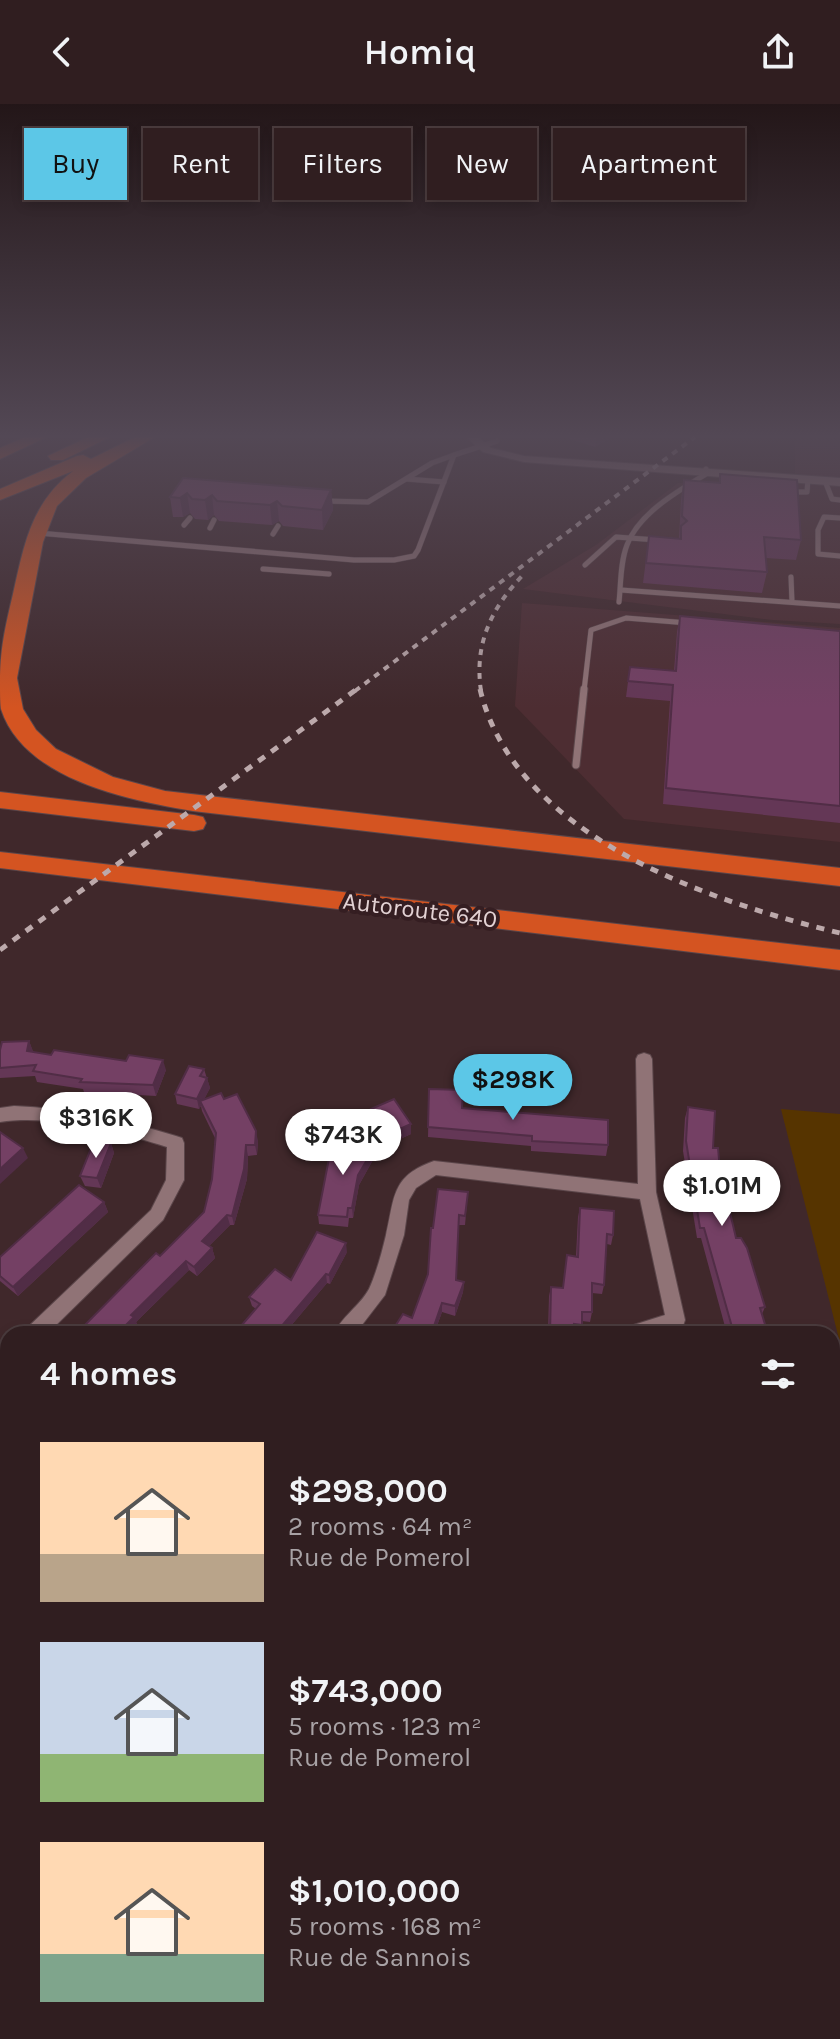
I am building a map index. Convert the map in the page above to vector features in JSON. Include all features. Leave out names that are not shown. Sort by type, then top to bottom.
[{"type":"highway","points":[[40,527],[8,661],[8,694],[18,719],[38,744],[69,767],[94,780],[134,792],[193,803],[840,877]]},
{"type":"highway","points":[[0,800],[840,896]]},
{"type":"highway","name":"Autoroute 640","points":[[0,862],[840,960]]},
{"type":"street","points":[[644,1059],[647,1192],[678,1326]]},
{"type":"street","points":[[0,1115],[82,1121],[142,1131],[176,1143],[175,1180],[157,1215],[42,1326]]},
{"type":"street","points":[[350,1326],[376,1295],[395,1235],[400,1199],[410,1183],[434,1168],[647,1192]]},
{"type":"lane","points":[[273,534],[277,527]]},
{"type":"lane","points":[[38,533],[390,562],[413,557],[427,527]]},
{"type":"lane","points":[[619,602],[631,538],[642,527]]},
{"type":"lane","points":[[819,527],[818,554],[840,556]]},
{"type":"lane","points":[[585,565],[616,537],[662,540]]},
{"type":"lane","points":[[263,569],[329,574]]},
{"type":"lane","points":[[791,577],[792,602]]},
{"type":"lane","points":[[621,590],[840,606]]},
{"type":"lane","points":[[576,765],[591,630],[626,618],[702,625]]},
{"type":"shaded area","points":[[619,527],[840,527],[840,624],[773,620],[523,589]]},
{"type":"shaded area","points":[[522,603],[840,628],[840,842],[624,819],[515,706]]},
{"type":"shaded area","points":[[781,1109],[840,1114],[840,1326],[836,1326]]},
{"type":"building","points":[[681,527],[800,527],[801,540],[764,537],[767,572],[646,563],[649,536],[681,539]]},
{"type":"building","points":[[680,616],[840,631],[840,806],[666,788],[673,685],[628,681],[630,667],[676,671]]},
{"type":"building","points":[[29,1041],[27,1051],[51,1055],[54,1050],[126,1061],[129,1055],[163,1060],[153,1085],[80,1082],[82,1079],[33,1071],[36,1065],[0,1068],[2,1042]]},
{"type":"building","points":[[189,1066],[204,1069],[200,1076],[207,1078],[197,1099],[175,1094]]},
{"type":"building","points":[[429,1089],[463,1090],[462,1108],[608,1120],[608,1145],[532,1141],[532,1136],[428,1127]]},
{"type":"building","points":[[221,1093],[224,1099],[237,1094],[256,1131],[255,1145],[246,1145],[244,1169],[232,1216],[227,1215],[202,1241],[212,1248],[194,1267],[186,1261],[131,1315],[134,1317],[125,1326],[84,1326],[156,1253],[160,1256],[204,1212],[212,1179],[216,1133],[200,1101]]},
{"type":"building","points":[[394,1099],[411,1124],[373,1141],[363,1124],[377,1118],[371,1109]]},
{"type":"building","points":[[688,1107],[715,1111],[713,1148],[718,1148],[736,1238],[741,1238],[747,1248],[765,1307],[760,1308],[766,1326],[732,1326],[704,1228],[700,1228],[686,1141]]},
{"type":"building","points":[[0,1132],[23,1148],[0,1169]]},
{"type":"building","points":[[345,1137],[374,1148],[358,1175],[352,1208],[348,1208],[347,1217],[318,1215],[331,1148],[337,1150]]},
{"type":"building","points":[[94,1141],[111,1143],[97,1178],[80,1176]]},
{"type":"building","points":[[79,1185],[104,1202],[13,1287],[0,1276],[0,1257]]},
{"type":"building","points":[[438,1189],[468,1192],[465,1216],[459,1215],[456,1280],[464,1282],[455,1306],[442,1303],[434,1326],[395,1326],[403,1314],[412,1318],[428,1274]]},
{"type":"building","points":[[580,1208],[614,1211],[613,1235],[607,1234],[604,1285],[592,1283],[592,1312],[582,1312],[582,1325],[550,1326],[551,1287],[563,1288],[567,1255],[578,1257]]},
{"type":"building","points":[[317,1232],[346,1243],[329,1275],[326,1274],[282,1326],[241,1326],[260,1304],[249,1297],[275,1269],[291,1280]]},
{"type":"railway","points":[[355,691],[574,527]]},
{"type":"railway","points":[[481,691],[480,658],[488,628],[502,600],[524,574]]},
{"type":"railway","points":[[0,950],[357,689]]},
{"type":"railway","points":[[480,689],[500,741],[533,785],[575,823],[625,855],[679,881],[734,903],[840,933]]}]
